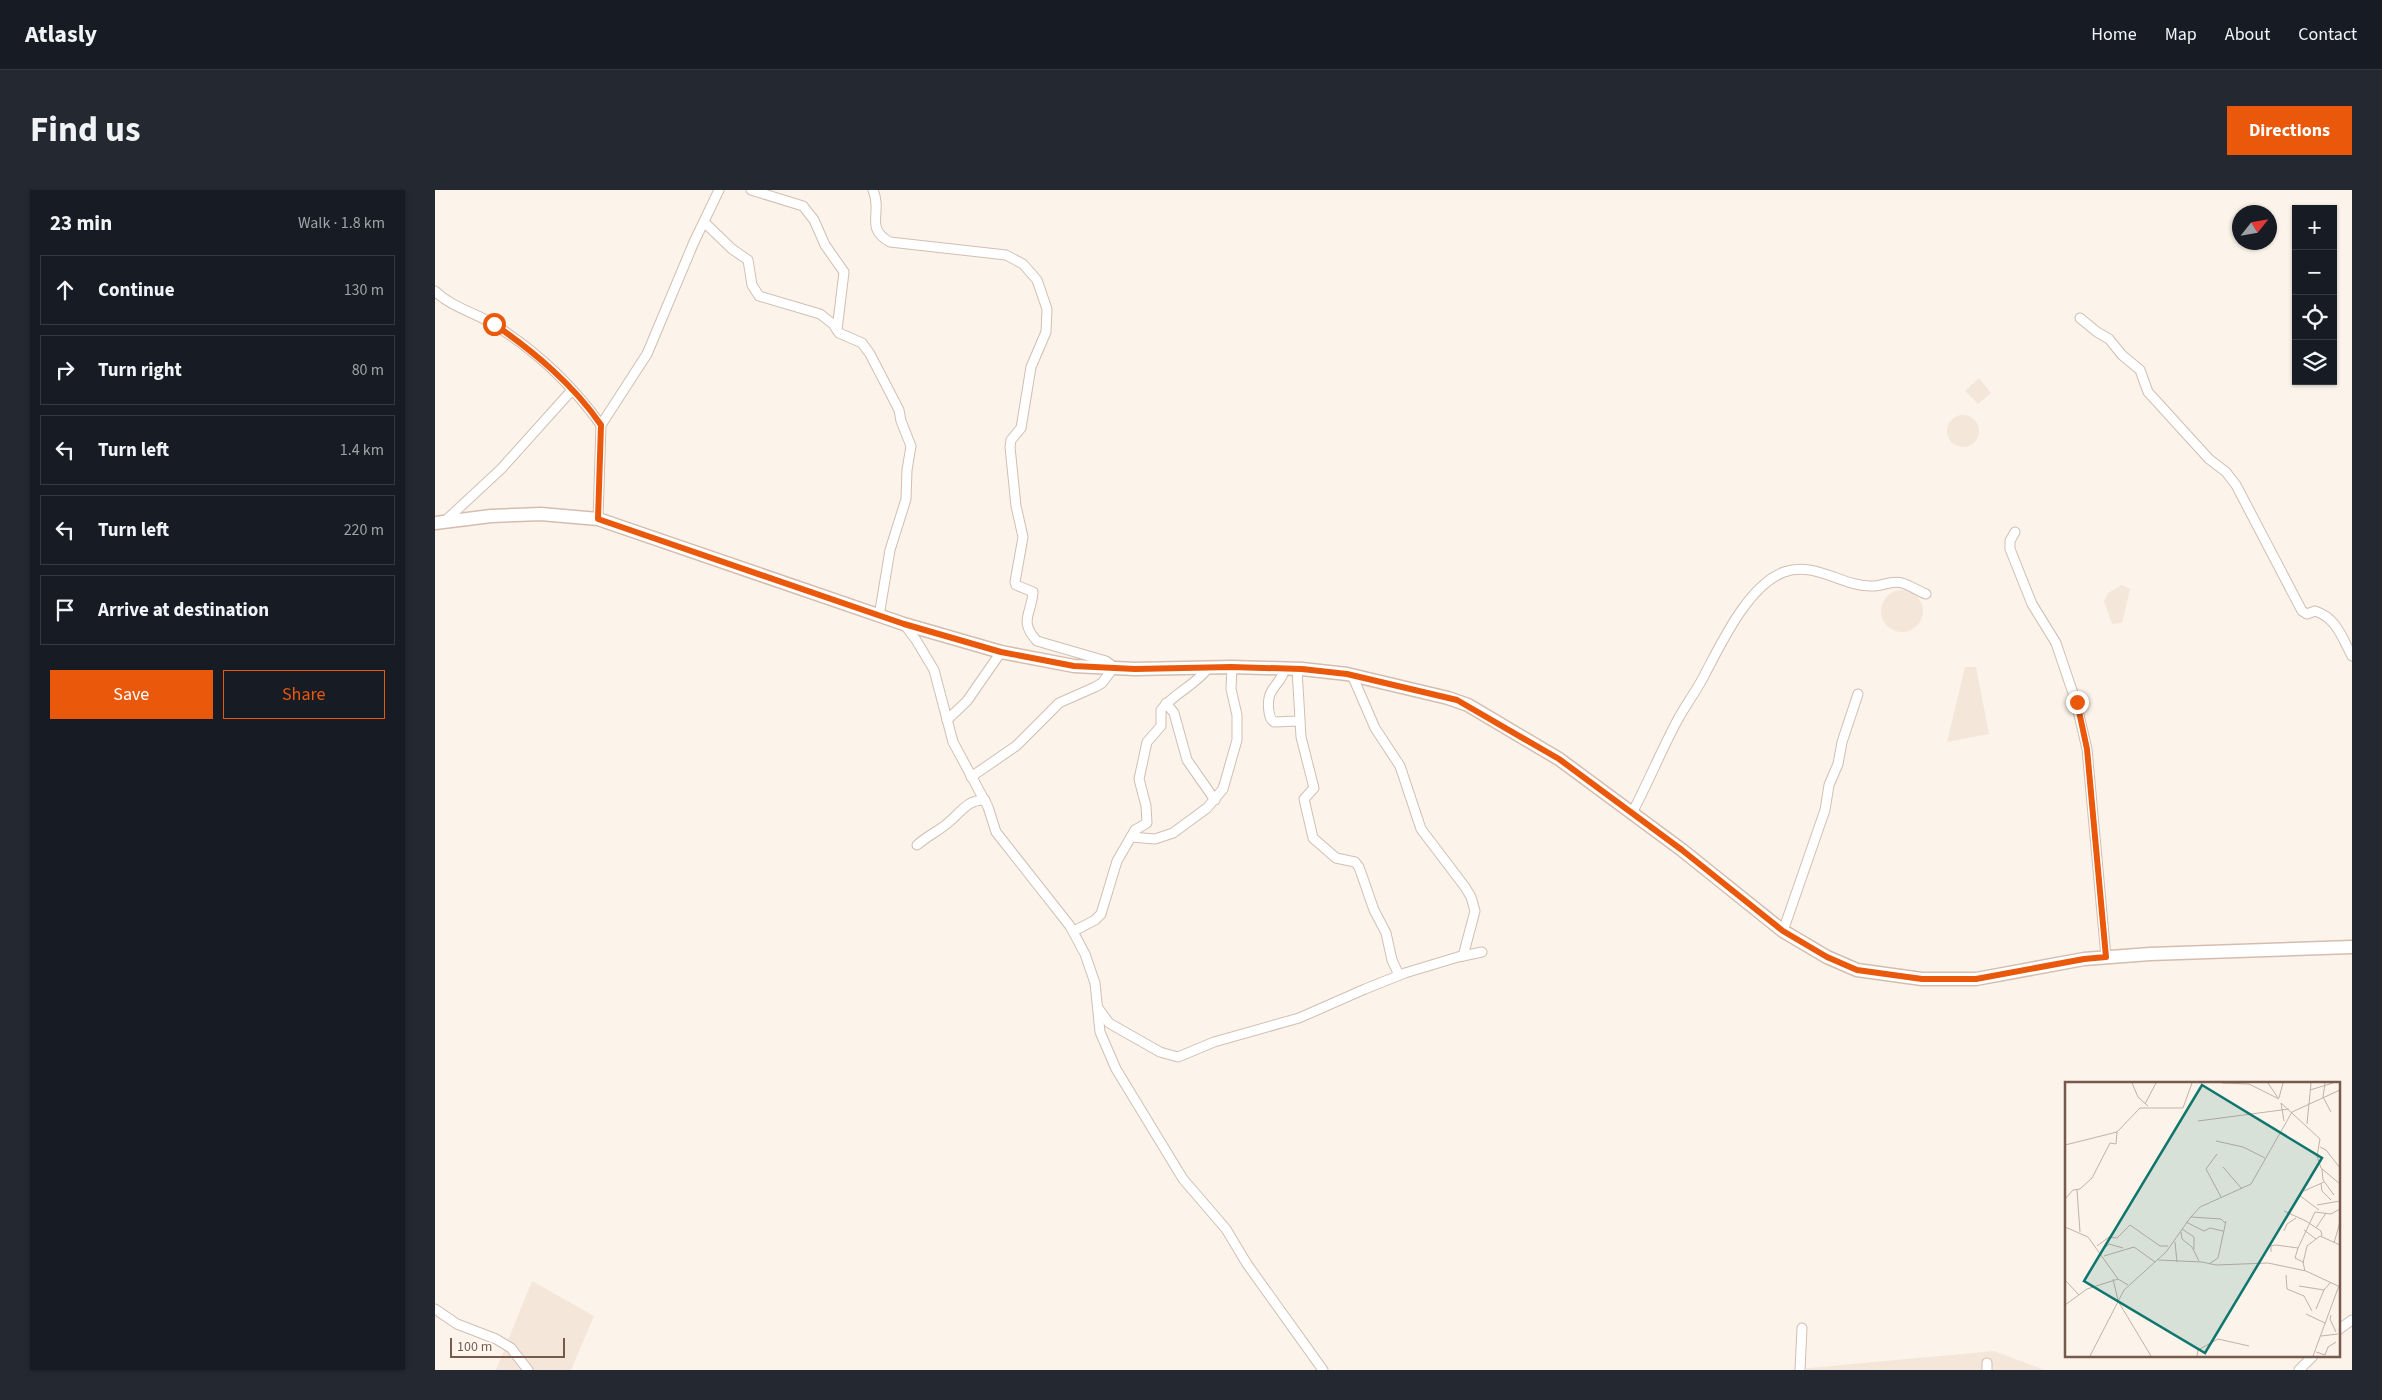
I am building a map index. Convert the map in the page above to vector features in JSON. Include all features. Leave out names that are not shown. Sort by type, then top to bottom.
[{"type":"street","points":[[598,519],[601,425],[647,354],[719,190]]},
{"type":"street","points":[[751,190],[800,204],[814,220],[825,245],[844,272],[837,330]]},
{"type":"street","points":[[873,190],[877,206],[876,230],[879,235],[890,242],[1006,255],[1023,264],[1037,280],[1047,308],[1046,332],[1031,367],[1021,428],[1011,440],[1009,447],[1016,506],[1023,537],[1015,582],[1016,585],[1033,592],[1026,618],[1030,634],[1037,641],[1106,661],[1114,667]]},
{"type":"street","points":[[705,223],[732,249],[748,260],[752,285],[759,296],[820,314],[833,324],[842,335],[862,344],[870,354],[896,401],[901,421],[911,442],[906,499],[890,550],[879,616]]},
{"type":"street","points":[[435,291],[494,324],[524,345],[572,390],[601,425]]},
{"type":"street","points":[[2080,318],[2109,339],[2122,355],[2139,370],[2148,392],[2213,463],[2226,472],[2246,502],[2280,572],[2302,611],[2307,614],[2315,611],[2322,613],[2336,625],[2352,656]]},
{"type":"street","points":[[438,524],[501,469],[572,390]]},
{"type":"street","points":[[438,524],[491,516],[541,514],[598,519],[904,624],[1001,652],[1074,666],[1150,670],[1231,667],[1291,669],[1351,675],[1439,695],[1468,706],[1559,759],[1632,813],[1783,931],[1827,957],[1857,970],[1906,977],[1976,979],[2084,959],[2106,957],[2352,947]]},
{"type":"street","points":[[2015,532],[2010,541],[2010,549],[2032,604],[2056,643],[2077,702],[2087,749],[2106,957]]},
{"type":"street","points":[[1632,813],[1677,722],[1718,649],[1750,600],[1769,579],[1796,569],[1810,570],[1850,583],[1874,587],[1890,582],[1903,583],[1926,594]]},
{"type":"street","points":[[904,624],[934,670],[954,745],[985,800],[1001,840],[1074,932],[1091,969],[1095,984],[1098,1021],[1105,1046],[1158,1140],[1183,1179],[1226,1230],[1247,1264],[1323,1370]]},
{"type":"street","points":[[947,720],[972,694],[1001,652]]},
{"type":"street","points":[[971,777],[1016,746],[1038,726],[1053,707],[1102,683],[1114,667]]},
{"type":"street","points":[[1131,837],[1162,838],[1200,814],[1215,800],[1223,789],[1237,740],[1237,714],[1231,689],[1231,667]]},
{"type":"street","points":[[1074,932],[1095,920],[1101,914],[1117,861],[1135,830],[1147,823],[1146,806],[1139,779],[1147,742],[1161,726],[1161,710],[1166,703],[1203,675],[1207,668]]},
{"type":"street","points":[[1291,669],[1301,737],[1314,788],[1304,800],[1311,834],[1330,854],[1345,861],[1355,862],[1359,867],[1374,910],[1386,933],[1392,960],[1399,975]]},
{"type":"street","points":[[1291,669],[1273,686],[1267,700],[1269,715],[1274,722],[1299,722]]},
{"type":"street","points":[[1351,675],[1375,728],[1400,766],[1421,829],[1465,887],[1475,906],[1463,956]]},
{"type":"street","points":[[1783,931],[1825,810],[1829,785],[1838,764],[1842,742],[1858,694]]},
{"type":"street","points":[[1166,703],[1174,713],[1187,760],[1215,800]]},
{"type":"street","points":[[917,845],[925,837],[948,823],[965,807],[976,801],[985,800]]},
{"type":"street","points":[[1097,1007],[1109,1023],[1160,1052],[1178,1057],[1214,1042],[1299,1018],[1399,975],[1482,952]]},
{"type":"street","points":[[435,1309],[457,1324],[496,1339],[511,1348],[528,1370]]},
{"type":"street","points":[[2339,1329],[2352,1320]]},
{"type":"street","points":[[1800,1370],[1802,1328]]},
{"type":"street","points":[[2299,1370],[2311,1358]]},
{"type":"shaded area","points":[[1979,378],[1991,393],[1978,404],[1965,391]]},
{"type":"shaded area","points":[[1963,415],[1969,416],[1974,420],[1978,425],[1978,437],[1974,442],[1969,446],[1963,447],[1957,446],[1952,442],[1948,437],[1947,431],[1948,425],[1952,420],[1957,416]]},
{"type":"shaded area","points":[[2122,585],[2130,589],[2122,623],[2112,624],[2104,601],[2108,593]]},
{"type":"shaded area","points":[[1906,590],[1914,593],[1920,599],[1923,611],[1920,623],[1914,629],[1898,632],[1890,629],[1884,623],[1881,607],[1884,599],[1890,593]]},
{"type":"shaded area","points":[[1965,667],[1976,667],[1989,734],[1947,742]]},
{"type":"shaded area","points":[[532,1281],[594,1316],[571,1370],[496,1370]]},
{"type":"shaded area","points":[[1994,1351],[2045,1370],[1788,1370]]},
{"type":"route","points":[[494,324],[524,345],[549,367],[572,390],[601,425],[598,519],[635,530],[667,543],[904,624],[1001,652],[1074,666],[1158,670],[1231,667],[1302,669],[1347,674],[1457,700],[1559,759],[1682,850],[1783,931],[1827,957],[1857,970],[1922,979],[1976,979],[2084,959],[2106,957],[2095,818],[2087,749],[2077,702]]}]
